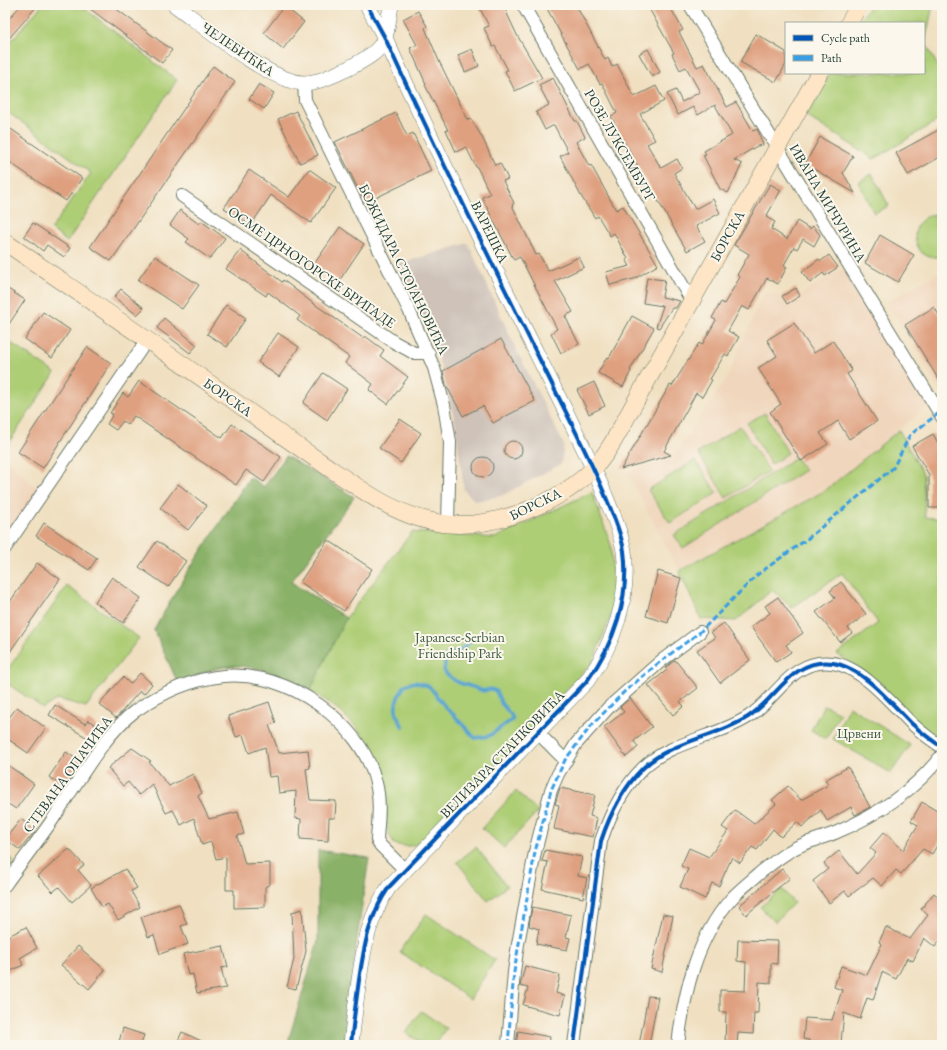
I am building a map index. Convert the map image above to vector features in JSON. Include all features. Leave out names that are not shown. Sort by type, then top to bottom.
[{"type":"main road","points":[[849,22],[859,5]]},
{"type":"main road","name":"БОРСКА","points":[[5,242],[309,454],[386,504],[426,520],[448,524],[472,525],[507,518],[538,506],[555,496],[593,468],[621,427],[776,147],[818,74]]},
{"type":"street","name":"ЧЕЛЕБИЋКА","points":[[175,5],[268,72],[291,81],[304,83],[322,80],[364,60],[379,50],[386,38]]},
{"type":"street","name":"ВАРЕШКА","points":[[368,5],[386,38],[488,255],[593,468]]},
{"type":"street","points":[[386,38],[391,5]]},
{"type":"street","name":"РОЗЕ ЛУКСЕМБУРГ","points":[[523,5],[691,300]]},
{"type":"street","name":"ИВАНА МИЧУРИНА","points":[[690,5],[942,418]]},
{"type":"street","name":"БОЖИДАРА СТОЈАНОВИЋА","points":[[304,83],[305,100],[429,353],[444,405],[450,442],[448,524]]},
{"type":"street","name":"ОСМЕ ЦРНОГОРСКЕ БРИГАДЕ","points":[[182,196],[394,342],[414,353],[429,353]]},
{"type":"street","points":[[5,548],[147,340]]},
{"type":"street","name":"ВЕЛИЗАРА СТАНКОВИЋА","points":[[351,1045],[364,943],[370,922],[381,899],[389,887],[593,672],[608,647],[621,606],[625,570],[624,549],[614,515],[593,468]]},
{"type":"street","points":[[508,1045],[514,972],[535,852],[551,790],[565,760],[591,726],[624,692],[661,661],[700,632]]},
{"type":"street","points":[[574,1045],[601,841],[606,825],[622,793],[630,782],[655,757],[667,750],[696,741],[747,718],[793,674],[804,667],[817,663],[834,663],[859,674],[925,736],[942,747]]},
{"type":"street","name":"СТЕВАНА ОПАЧИЋА","points":[[5,885],[117,727],[153,699],[199,681],[224,676],[250,677],[278,684],[322,707],[346,727],[363,750],[376,781],[379,794],[377,840],[380,845],[405,870]]},
{"type":"street","points":[[537,732],[565,760]]},
{"type":"street","points":[[678,1045],[685,1000],[698,954],[713,923],[732,898],[766,868],[790,850],[847,828],[883,808],[913,785],[942,755]]},
{"type":"shaded area","points":[[468,243],[514,345],[564,445],[561,464],[501,496],[475,501],[464,490],[455,421],[434,341],[396,265]]},
{"type":"shaded area","points":[[848,265],[932,402],[826,490],[679,571],[627,472],[672,458],[727,378],[764,292],[782,296],[787,304]]},
{"type":"shaded area","points":[[942,270],[942,394],[887,302]]},
{"type":"shaded area","points":[[5,459],[43,494],[5,546]]},
{"type":"green space","points":[[42,5],[80,5],[177,80],[67,242],[51,229],[91,173],[5,110],[5,48]]},
{"type":"green space","points":[[870,5],[933,5],[925,42],[925,22],[859,22]]},
{"type":"green space","points":[[925,42],[942,74],[942,118],[874,159],[806,116],[829,74],[925,74]]},
{"type":"green space","points":[[872,174],[889,206],[874,213],[858,182]]},
{"type":"green space","points":[[935,214],[942,215],[942,257],[929,257],[922,253],[918,247],[915,235],[919,224],[928,216]]},
{"type":"green space","points":[[5,339],[55,373],[6,447],[5,446]]},
{"type":"green space","points":[[765,413],[788,453],[771,465],[747,423]]},
{"type":"green space","points":[[740,426],[769,471],[726,498],[698,453]]},
{"type":"green space","points":[[899,430],[923,474],[925,517],[942,519],[942,741],[917,728],[869,676],[837,654],[878,623],[842,573],[792,608],[772,590],[736,621],[701,619],[679,571],[826,490]]},
{"type":"green space","name":"Japanese-Serbian Friendship Park","points":[[286,456],[354,497],[291,582],[346,618],[412,532],[495,538],[592,492],[611,545],[614,608],[592,663],[427,836],[412,846],[394,844],[388,830],[386,816],[386,787],[380,765],[362,734],[336,708],[300,685],[286,678],[261,668],[251,666],[232,666],[223,668],[178,683],[154,630],[185,576],[250,477],[264,487]]},
{"type":"green space","points":[[286,456],[354,497],[291,582],[346,618],[310,691],[277,675],[243,666],[214,668],[178,683],[154,630],[185,576],[250,477],[264,487]]},
{"type":"green space","points":[[796,458],[805,470],[683,548],[674,535]]},
{"type":"green space","points":[[695,460],[717,493],[670,523],[648,490]]},
{"type":"green space","points":[[67,586],[139,638],[86,707],[58,699],[43,708],[5,682],[5,673]]},
{"type":"green space","points":[[824,705],[840,713],[826,739],[811,730]]},
{"type":"green space","name":"Црвени","points":[[849,706],[910,745],[891,773],[833,739]]},
{"type":"green space","points":[[516,791],[538,811],[504,848],[482,828]]},
{"type":"green space","points":[[476,847],[507,886],[488,901],[457,862]]},
{"type":"green space","points":[[318,850],[369,858],[356,946],[345,1045],[287,1045],[318,941]]},
{"type":"green space","points":[[5,854],[13,860],[10,868],[5,874]]},
{"type":"green space","points":[[782,889],[794,903],[775,922],[760,907]]},
{"type":"green space","points":[[426,914],[495,960],[470,999],[400,952]]},
{"type":"green space","points":[[421,1011],[446,1028],[435,1045],[425,1045],[406,1033]]},
{"type":"building","points":[[21,5],[38,5],[5,43],[5,23]]},
{"type":"building","points":[[85,5],[111,5],[172,50],[162,63]]},
{"type":"building","points":[[478,5],[503,5],[517,35],[542,78],[515,91],[505,71],[508,70],[495,46],[493,47],[484,28],[489,26]]},
{"type":"building","points":[[545,5],[576,5],[605,60],[608,58],[612,67],[617,64],[634,97],[656,86],[664,101],[640,114],[655,140],[647,144],[661,168],[677,159],[682,168],[674,173],[695,209],[713,199],[720,213],[696,226],[705,241],[687,251],[620,135],[611,116],[617,113],[602,83],[600,84],[589,64],[580,69]]},
{"type":"building","points":[[647,5],[669,5],[683,30],[679,32],[697,67],[704,64],[727,107],[736,102],[753,131],[757,129],[759,133],[763,145],[757,146],[734,160],[742,164],[728,193],[720,189],[703,155],[706,154],[704,151],[732,135],[715,105],[698,115],[693,107],[678,115],[667,94],[676,90],[682,102],[700,92],[686,67],[680,70],[672,54],[674,53]]},
{"type":"building","points":[[284,6],[304,22],[283,49],[264,33]]},
{"type":"building","points":[[418,11],[427,26],[425,28],[439,61],[468,120],[471,119],[482,137],[495,165],[500,163],[508,179],[503,181],[514,203],[512,205],[536,255],[539,254],[548,271],[579,257],[584,267],[555,281],[573,312],[565,316],[579,344],[561,353],[551,333],[557,329],[520,257],[514,260],[482,197],[490,194],[477,167],[466,147],[456,152],[446,130],[448,130],[425,85],[426,84],[410,48],[417,45],[403,19]]},
{"type":"building","points":[[756,34],[785,51],[785,66],[776,82],[740,62]]},
{"type":"building","points":[[472,49],[479,66],[465,72],[458,55]]},
{"type":"building","points":[[648,49],[660,72],[652,77],[639,54]]},
{"type":"building","points":[[213,66],[235,82],[111,261],[90,247]]},
{"type":"building","points":[[553,78],[585,137],[576,142],[589,166],[591,165],[616,210],[623,206],[658,265],[634,279],[610,285],[606,272],[630,266],[626,260],[628,259],[614,233],[610,236],[598,216],[595,218],[581,196],[560,156],[568,152],[554,125],[545,130],[536,112],[549,105],[539,85]]},
{"type":"building","points":[[259,84],[274,93],[264,109],[249,99]]},
{"type":"building","points":[[296,111],[318,155],[300,163],[278,119]]},
{"type":"building","points":[[396,113],[407,136],[413,133],[431,171],[365,203],[335,142]]},
{"type":"building","points":[[5,125],[82,178],[66,201],[5,159]]},
{"type":"building","points":[[942,128],[942,156],[908,175],[896,153]]},
{"type":"building","points":[[820,137],[853,156],[843,173],[855,193],[805,164]]},
{"type":"building","points":[[309,169],[336,188],[311,223],[271,195],[251,225],[224,208],[249,170],[289,197]]},
{"type":"building","points":[[770,184],[781,190],[766,217],[775,222],[771,229],[787,239],[797,221],[810,229],[813,226],[820,235],[814,246],[803,239],[797,249],[794,247],[784,265],[787,267],[778,284],[767,278],[749,310],[742,306],[728,331],[739,337],[728,356],[725,354],[710,379],[712,380],[702,397],[696,393],[664,451],[671,455],[621,469],[670,385],[672,386],[699,343],[702,345],[716,320],[712,318],[721,302],[724,304],[740,277],[737,275],[749,254],[734,245]]},
{"type":"building","points":[[180,210],[199,224],[201,221],[225,238],[210,259],[186,242],[189,239],[170,225]]},
{"type":"building","points":[[33,223],[70,248],[64,257],[47,245],[43,251],[24,236]]},
{"type":"building","points":[[340,227],[364,244],[339,281],[314,264]]},
{"type":"building","points":[[880,235],[914,255],[898,282],[865,263]]},
{"type":"building","points":[[240,250],[282,282],[283,280],[363,338],[365,336],[384,350],[380,356],[408,377],[388,404],[369,390],[373,384],[345,363],[349,357],[297,320],[300,316],[268,292],[266,296],[226,269]]},
{"type":"building","points":[[829,255],[838,267],[825,276],[823,273],[810,283],[802,272],[819,259],[821,261]]},
{"type":"building","points":[[155,256],[199,285],[182,309],[138,280]]},
{"type":"building","points":[[647,278],[665,280],[662,297],[680,301],[676,308],[672,308],[659,328],[656,327],[663,306],[643,303]]},
{"type":"building","points":[[5,287],[25,300],[5,330]]},
{"type":"building","points":[[796,288],[800,296],[787,304],[782,296]]},
{"type":"building","points":[[121,289],[144,308],[137,315],[114,297]]},
{"type":"building","points":[[226,305],[246,318],[227,347],[207,334]]},
{"type":"building","points":[[934,307],[942,320],[942,385],[905,325]]},
{"type":"building","points":[[43,312],[70,330],[52,358],[25,339]]},
{"type":"building","points":[[632,316],[654,328],[630,370],[631,371],[623,387],[598,373],[607,357],[609,358]]},
{"type":"building","points":[[164,318],[197,345],[190,353],[157,328]]},
{"type":"building","points":[[794,323],[814,353],[833,341],[852,371],[847,374],[877,421],[849,439],[838,421],[820,433],[828,444],[801,461],[770,412],[781,404],[758,368],[777,356],[767,340]]},
{"type":"building","points":[[278,333],[299,347],[279,377],[258,362]]},
{"type":"building","points":[[501,339],[535,401],[493,423],[483,406],[463,416],[446,385],[443,371]]},
{"type":"building","points":[[87,347],[111,363],[43,468],[18,452]]},
{"type":"building","points":[[323,373],[347,389],[327,420],[303,403]]},
{"type":"building","points":[[139,381],[222,438],[232,424],[281,457],[264,482],[246,470],[236,485],[134,416],[128,425],[123,421],[116,430],[107,424],[113,414],[110,413],[123,393],[128,397]]},
{"type":"building","points":[[594,382],[605,406],[589,414],[577,390]]},
{"type":"building","points":[[400,419],[421,433],[401,463],[379,448]]},
{"type":"building","points":[[933,434],[942,450],[942,508],[929,508],[929,475],[912,446]]},
{"type":"building","points":[[509,441],[517,441],[522,446],[520,457],[517,459],[509,459],[504,454],[504,446]]},
{"type":"building","points":[[483,457],[490,460],[493,467],[490,474],[483,477],[476,474],[473,467],[476,460]]},
{"type":"building","points":[[178,484],[207,506],[188,530],[160,508]]},
{"type":"building","points":[[44,523],[97,558],[89,570],[36,536]]},
{"type":"building","points":[[328,540],[372,569],[344,611],[300,582]]},
{"type":"building","points":[[157,541],[186,561],[168,587],[139,567]]},
{"type":"building","points":[[37,563],[60,579],[5,659],[5,609]]},
{"type":"building","points":[[658,571],[681,578],[668,623],[646,616]]},
{"type":"building","points":[[112,577],[141,598],[123,623],[95,602]]},
{"type":"building","points":[[841,582],[866,614],[848,628],[852,633],[840,642],[816,612],[835,598],[830,591]]},
{"type":"building","points":[[778,597],[803,633],[786,645],[791,652],[776,662],[751,627],[770,613],[765,606]]},
{"type":"building","points":[[724,623],[750,660],[720,683],[697,650],[715,638],[711,632]]},
{"type":"building","points":[[675,660],[698,688],[680,702],[684,706],[673,715],[648,685],[667,670],[665,668]]},
{"type":"building","points":[[140,673],[152,684],[144,694],[140,691],[116,718],[99,704],[123,677],[130,684]]},
{"type":"building","points":[[630,698],[652,727],[634,741],[638,747],[626,757],[604,727],[624,712],[620,707]]},
{"type":"building","points":[[269,702],[276,723],[269,725],[279,753],[308,750],[310,768],[306,769],[310,800],[336,801],[335,818],[329,818],[328,841],[300,839],[301,819],[295,818],[296,791],[279,793],[277,776],[269,777],[265,747],[249,753],[243,735],[236,737],[228,716]]},
{"type":"building","points":[[55,705],[85,724],[88,720],[99,727],[91,740],[49,715]]},
{"type":"building","points":[[17,707],[46,728],[28,753],[5,737],[5,723]]},
{"type":"building","points":[[132,748],[151,761],[149,762],[169,786],[193,774],[202,793],[198,796],[209,819],[238,812],[244,834],[237,836],[245,864],[270,863],[270,884],[265,887],[265,907],[234,908],[234,890],[226,890],[226,857],[216,859],[211,842],[202,845],[194,818],[181,825],[173,810],[166,813],[152,784],[139,795],[128,782],[123,786],[108,768]]},
{"type":"building","points":[[66,752],[81,762],[64,787],[49,777]]},
{"type":"building","points":[[5,763],[34,784],[16,809],[5,802]]},
{"type":"building","points":[[848,767],[870,807],[855,815],[851,807],[827,821],[821,810],[802,827],[797,822],[781,837],[773,829],[757,850],[752,847],[740,863],[732,857],[719,886],[712,883],[705,899],[680,887],[688,869],[681,866],[689,848],[709,857],[728,831],[722,827],[735,810],[754,824],[776,804],[772,800],[788,786],[801,800],[828,785],[825,780]]},
{"type":"building","points":[[560,788],[595,795],[590,816],[597,818],[593,837],[554,829],[559,805],[555,804]]},
{"type":"building","points":[[922,802],[942,814],[942,837],[932,854],[923,849],[901,874],[896,870],[882,886],[873,878],[849,896],[845,891],[829,903],[813,881],[828,869],[824,863],[839,851],[857,874],[876,853],[870,848],[884,832],[903,850],[918,825],[911,821]]},
{"type":"building","points":[[21,819],[35,831],[20,850],[5,839]]},
{"type":"building","points":[[69,849],[84,865],[78,870],[91,885],[72,902],[59,887],[53,892],[38,876]]},
{"type":"building","points":[[545,850],[582,857],[578,876],[587,878],[583,898],[542,889],[548,862],[542,861]]},
{"type":"building","points":[[125,869],[137,888],[131,891],[140,907],[118,920],[108,904],[102,907],[91,888]]},
{"type":"building","points":[[782,869],[790,878],[746,915],[739,906]]},
{"type":"building","points":[[934,893],[942,900],[942,938],[935,947],[924,938],[913,961],[907,958],[896,979],[882,972],[873,1000],[867,998],[860,1019],[844,1013],[841,1042],[837,1041],[837,1045],[809,1045],[809,1040],[803,1039],[805,1018],[832,1020],[842,990],[834,987],[841,966],[867,975],[882,944],[879,942],[886,927],[910,939],[928,915],[921,909]]},
{"type":"building","points":[[179,904],[187,924],[181,926],[188,944],[160,954],[154,935],[148,937],[141,917]]},
{"type":"building","points":[[532,907],[571,915],[566,937],[570,938],[567,950],[536,944],[539,929],[529,926]]},
{"type":"building","points":[[302,909],[306,951],[296,989],[287,987],[294,959],[292,912]]},
{"type":"building","points":[[663,914],[673,916],[662,972],[651,969]]},
{"type":"building","points":[[26,927],[37,948],[20,958],[23,965],[5,974],[5,938]]},
{"type":"building","points":[[738,940],[778,941],[777,964],[771,963],[771,983],[759,982],[758,1013],[754,1013],[753,1034],[738,1033],[737,1045],[725,1045],[726,1012],[720,1012],[720,990],[745,991],[746,962],[737,961]]},
{"type":"building","points":[[78,946],[105,970],[89,989],[61,965]]},
{"type":"building","points":[[223,946],[228,967],[221,968],[226,988],[197,993],[193,974],[188,975],[183,954]]},
{"type":"building","points":[[525,966],[560,975],[556,993],[565,996],[560,1015],[523,1005],[528,988],[520,986]]},
{"type":"building","points":[[648,996],[658,997],[649,1045],[639,1045]]},
{"type":"building","points":[[123,1028],[144,1035],[141,1045],[118,1045]]},
{"type":"building","points":[[518,1031],[550,1037],[549,1045],[516,1045]]},
{"type":"building","points":[[182,1032],[210,1045],[176,1045]]},
{"type":"waterway","points":[[403,727],[399,721],[396,710],[398,696],[405,685],[415,682],[429,686],[447,709],[475,738],[489,736],[513,719],[501,703],[496,691],[491,689],[483,691],[462,684],[452,679],[444,671],[446,656],[462,649],[471,641]]},
{"type":"marked path","points":[[508,1045],[514,972],[535,852],[551,790],[565,760],[591,726],[624,692],[661,661],[700,632],[757,575],[807,539],[893,468],[910,435],[939,413]]},
{"type":"cycle path","points":[[351,1045],[365,943],[372,920],[382,898],[389,887],[587,681],[597,667],[612,636],[618,620],[625,586],[624,551],[619,529],[591,463],[464,205],[385,38],[367,5]]},
{"type":"cycle path","points":[[574,1045],[601,841],[608,821],[623,793],[643,768],[654,759],[680,746],[722,730],[748,717],[796,673],[806,666],[819,663],[833,663],[855,671],[885,696],[911,723],[942,747]]}]
